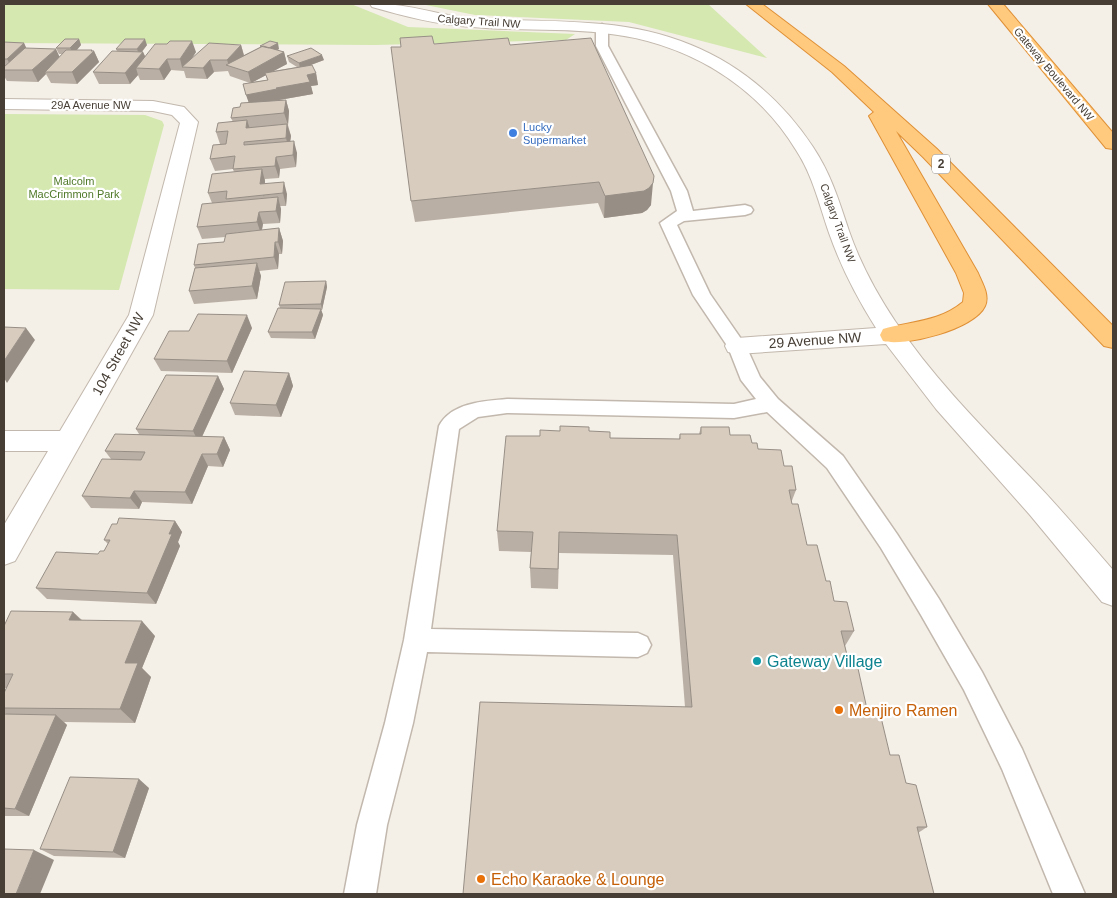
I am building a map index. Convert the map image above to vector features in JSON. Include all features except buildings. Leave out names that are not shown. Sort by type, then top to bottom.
[{"type":"highway","name":"2","points":[[753,4],[838,69],[930,153],[1113,340]]},
{"type":"highway","name":"Gateway Boulevard NW","points":[[995,4],[1113,144]]},
{"type":"highway","points":[[868,97],[967,273],[975,293],[974,305],[961,318],[945,325],[892,335]]},
{"type":"street","name":"Calgary Trail NW","points":[[377,4],[416,15],[457,21],[574,25],[599,40],[653,37],[679,44],[724,66],[762,96],[790,129],[818,170],[829,196],[848,254],[864,288],[892,335],[952,411],[1113,592]]},
{"type":"street","name":"29A Avenue NW","points":[[4,104],[136,105],[166,107],[178,111]]},
{"type":"street","name":"104 Street NW","points":[[4,552],[141,314],[188,128],[189,122],[178,111]]},
{"type":"street","name":"29 Avenue NW","points":[[737,346],[892,335]]},
{"type":"street","points":[[4,441],[68,441]]},
{"type":"lane","points":[[599,40],[679,191],[685,211],[681,217]]},
{"type":"lane","points":[[745,210],[681,217],[668,222],[702,295],[737,346],[751,380],[771,404],[835,462],[905,566],[973,681],[1012,759],[1069,894]]},
{"type":"lane","points":[[360,894],[372,824],[399,723],[417,640],[450,426],[458,417],[480,408],[508,406],[734,411],[771,404]]},
{"type":"lane","points":[[417,640],[638,645]]},
{"type":"green space","points":[[4,4],[351,4],[408,27],[575,34],[566,40],[375,45],[4,43]]},
{"type":"green space","points":[[421,4],[708,4],[767,58],[629,22],[475,15]]},
{"type":"green space","name":"Malcolm MacCrimmon Park","points":[[4,114],[145,115],[162,121],[164,125],[119,290],[4,289]]},
{"type":"place","name":"Lucky Supermarket","points":[[513,133]]},
{"type":"place","name":"Gateway Village","points":[[757,661]]},
{"type":"place","name":"Menjiro Ramen","points":[[839,710]]},
{"type":"place","name":"Echo Karaoke & Lounge","points":[[481,879]]}]
